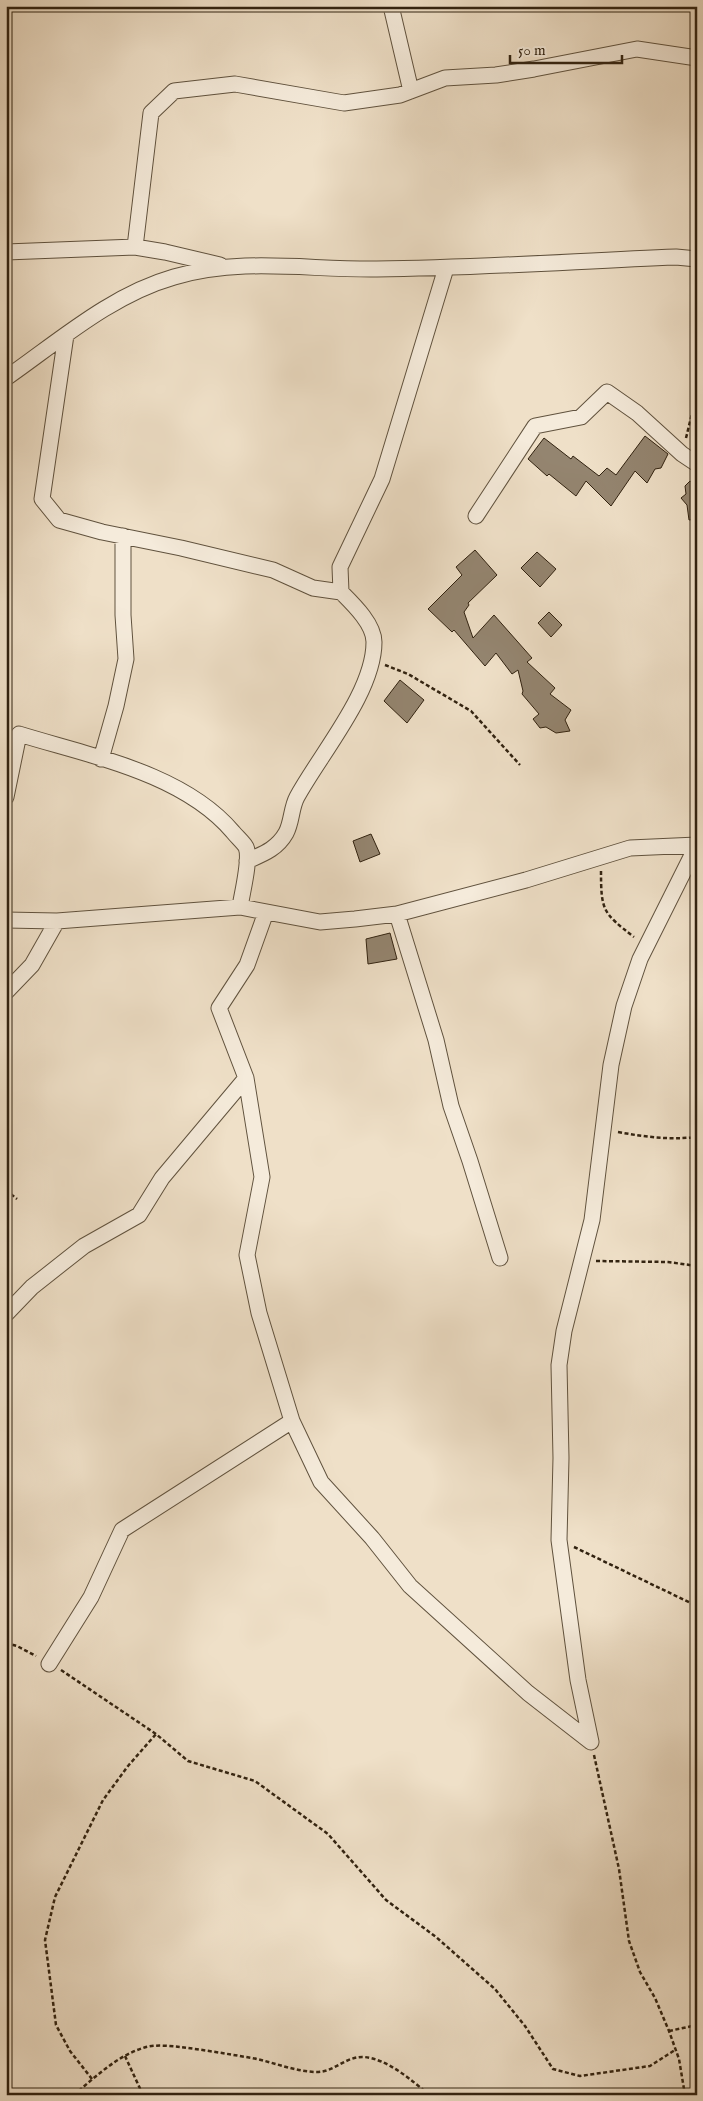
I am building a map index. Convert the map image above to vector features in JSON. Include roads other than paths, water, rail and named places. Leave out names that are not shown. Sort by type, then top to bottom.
[{"type":"street","points":[[391,6],[411,91]]},
{"type":"street","points":[[135,247],[151,113],[174,91],[235,84],[344,103],[400,95],[444,78],[515,72],[637,49],[697,58]]},
{"type":"street","points":[[6,252],[135,247],[165,252],[226,267]]},
{"type":"street","points":[[6,378],[66,335],[117,302],[144,288],[173,277],[226,267],[262,264],[371,269],[446,268],[676,257],[697,259]]},
{"type":"street","points":[[342,592],[340,567],[382,478],[446,268]]},
{"type":"street","points":[[66,335],[42,499],[59,520],[274,570],[313,588],[342,592],[363,614],[375,640],[370,668],[355,704],[296,799],[286,832],[269,852],[247,861]]},
{"type":"street","points":[[476,516],[535,426],[581,417],[607,392],[637,414],[682,454],[697,464]]},
{"type":"street","points":[[101,759],[116,706],[126,659],[123,616],[123,536]]},
{"type":"street","points":[[6,797],[19,734],[128,767],[186,793],[224,821],[246,847],[247,861],[240,907]]},
{"type":"street","points":[[6,920],[57,921],[240,907],[320,922],[397,914],[526,880],[630,848],[697,845],[640,959],[622,1014],[611,1065],[592,1220],[564,1331],[559,1365],[561,1458],[559,1540],[578,1680],[591,1742],[528,1693],[410,1586],[372,1538],[321,1482],[292,1421],[259,1313],[247,1255],[262,1177],[246,1078],[219,1008],[247,965],[266,912]]},
{"type":"street","points":[[397,914],[436,1040],[451,1106],[500,1258]]},
{"type":"street","points":[[6,992],[32,965],[57,921]]},
{"type":"street","points":[[6,1314],[32,1287],[84,1246],[139,1215],[162,1178],[246,1078]]},
{"type":"street","points":[[49,1664],[91,1597],[122,1530],[292,1421]]}]
